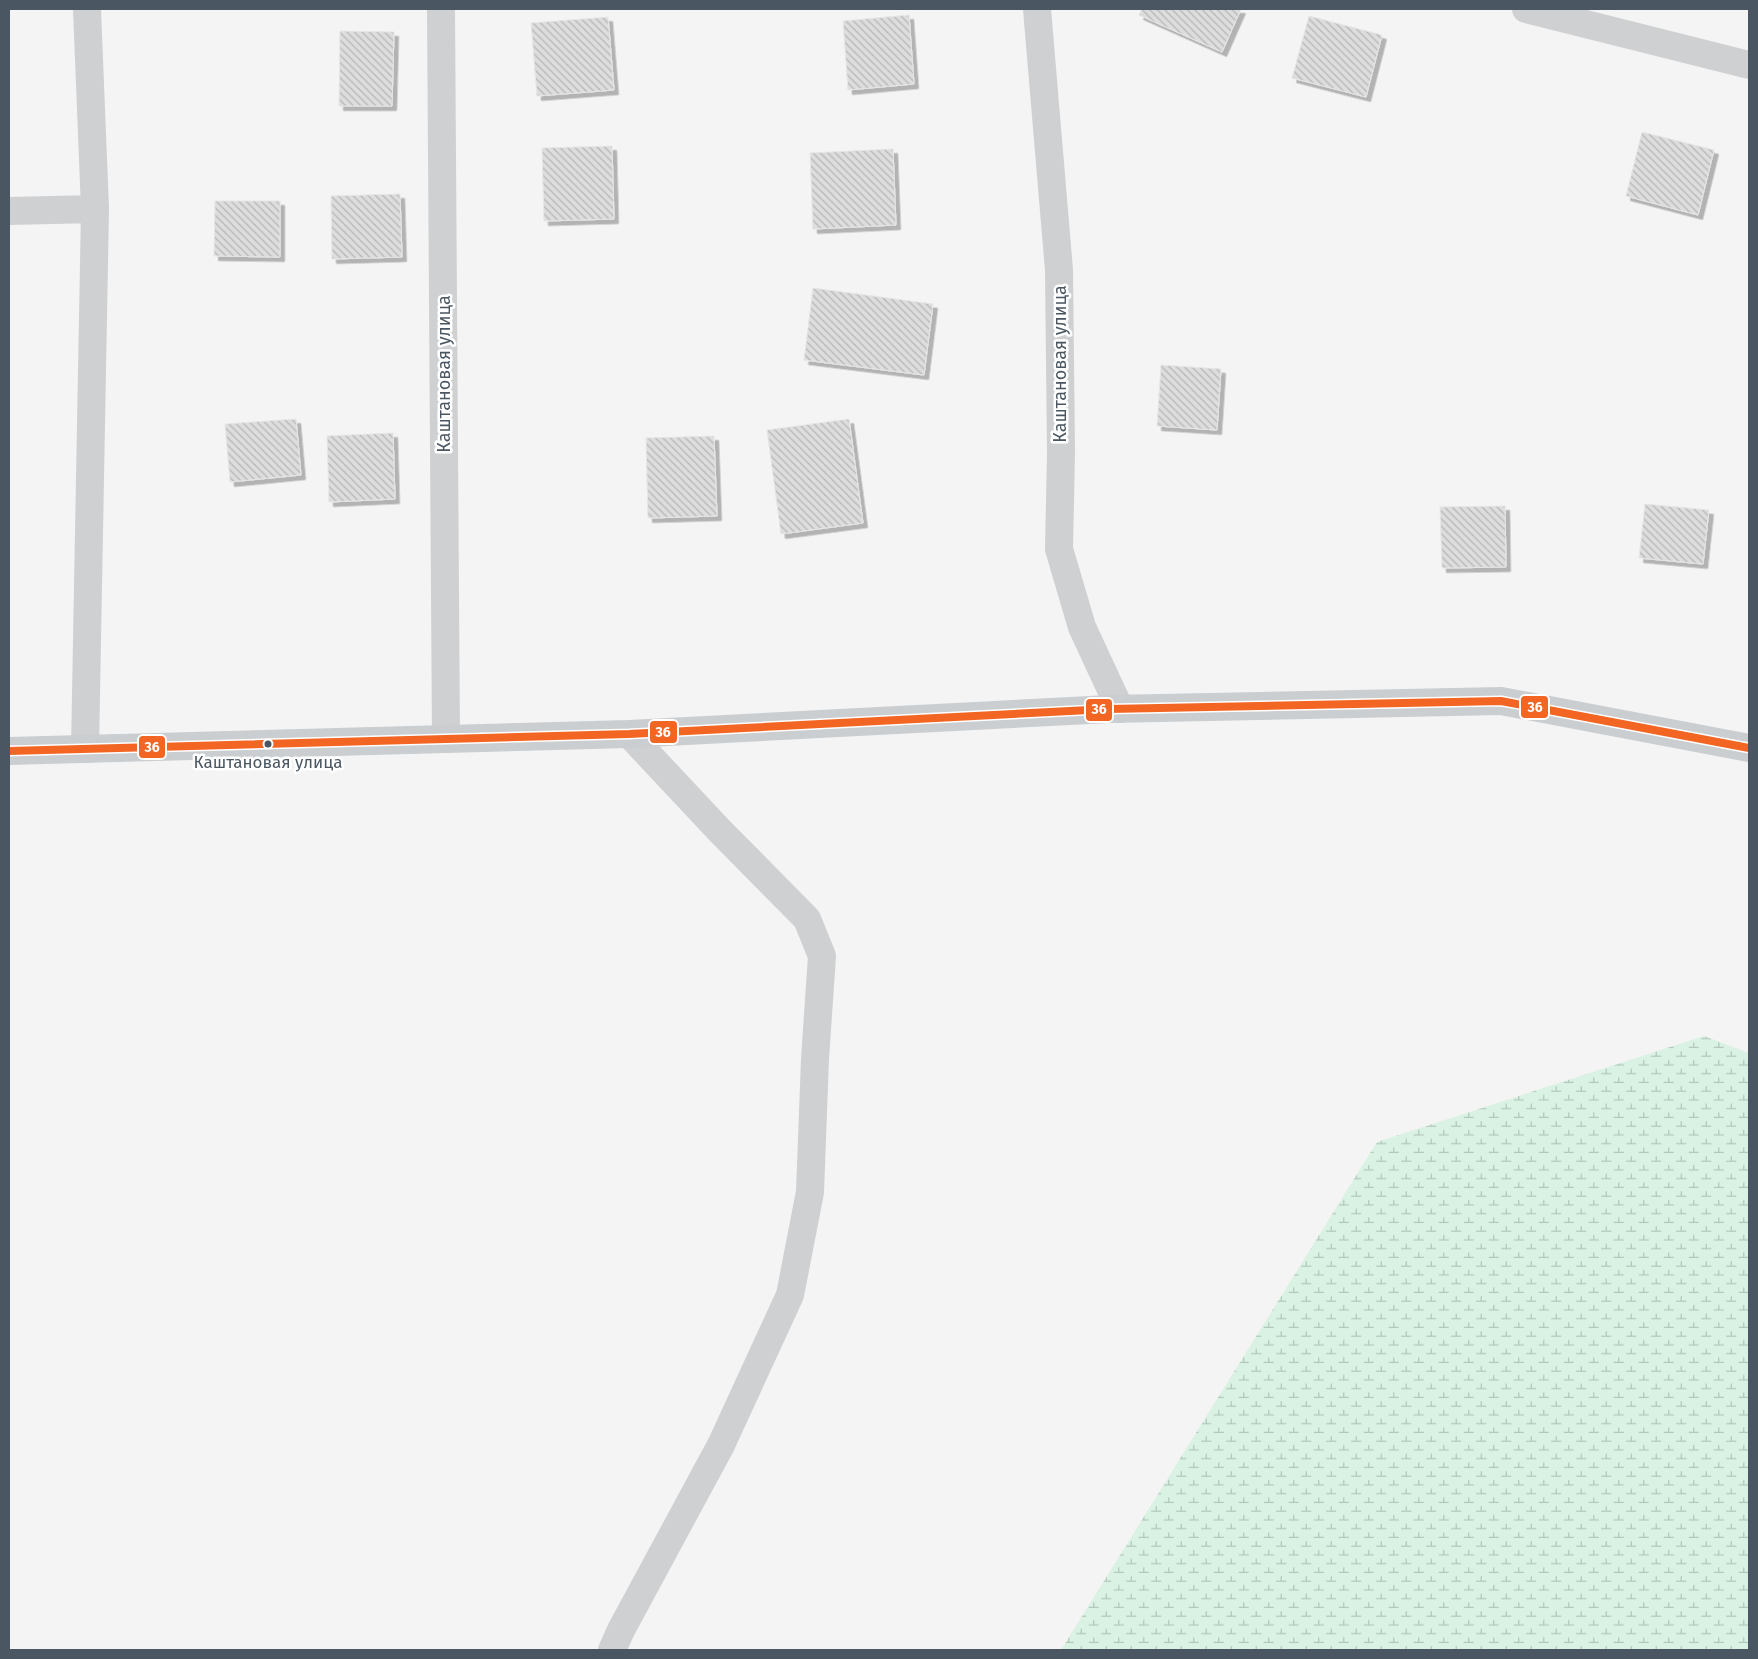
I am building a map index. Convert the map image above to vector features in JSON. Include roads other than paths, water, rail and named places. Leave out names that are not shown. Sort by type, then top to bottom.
[{"type":"main road","points":[[9,751],[629,734],[1120,709],[1501,701],[1749,748]]},
{"type":"street","points":[[85,749],[95,209],[86,9]]},
{"type":"street","name":"Каштановая улица","points":[[441,9],[446,739]]},
{"type":"street","name":"Каштановая улица","points":[[1037,9],[1059,270],[1061,453],[1059,549],[1082,627],[1120,709]]},
{"type":"street","points":[[1526,9],[1749,65]]},
{"type":"street","points":[[9,211],[95,209]]},
{"type":"street","points":[[612,1650],[721,1445],[790,1295],[810,1192],[815,1059],[822,956],[807,919],[720,831],[629,734]]},
{"type":"place","name":"Каштановая улица","points":[[268,744]]}]
